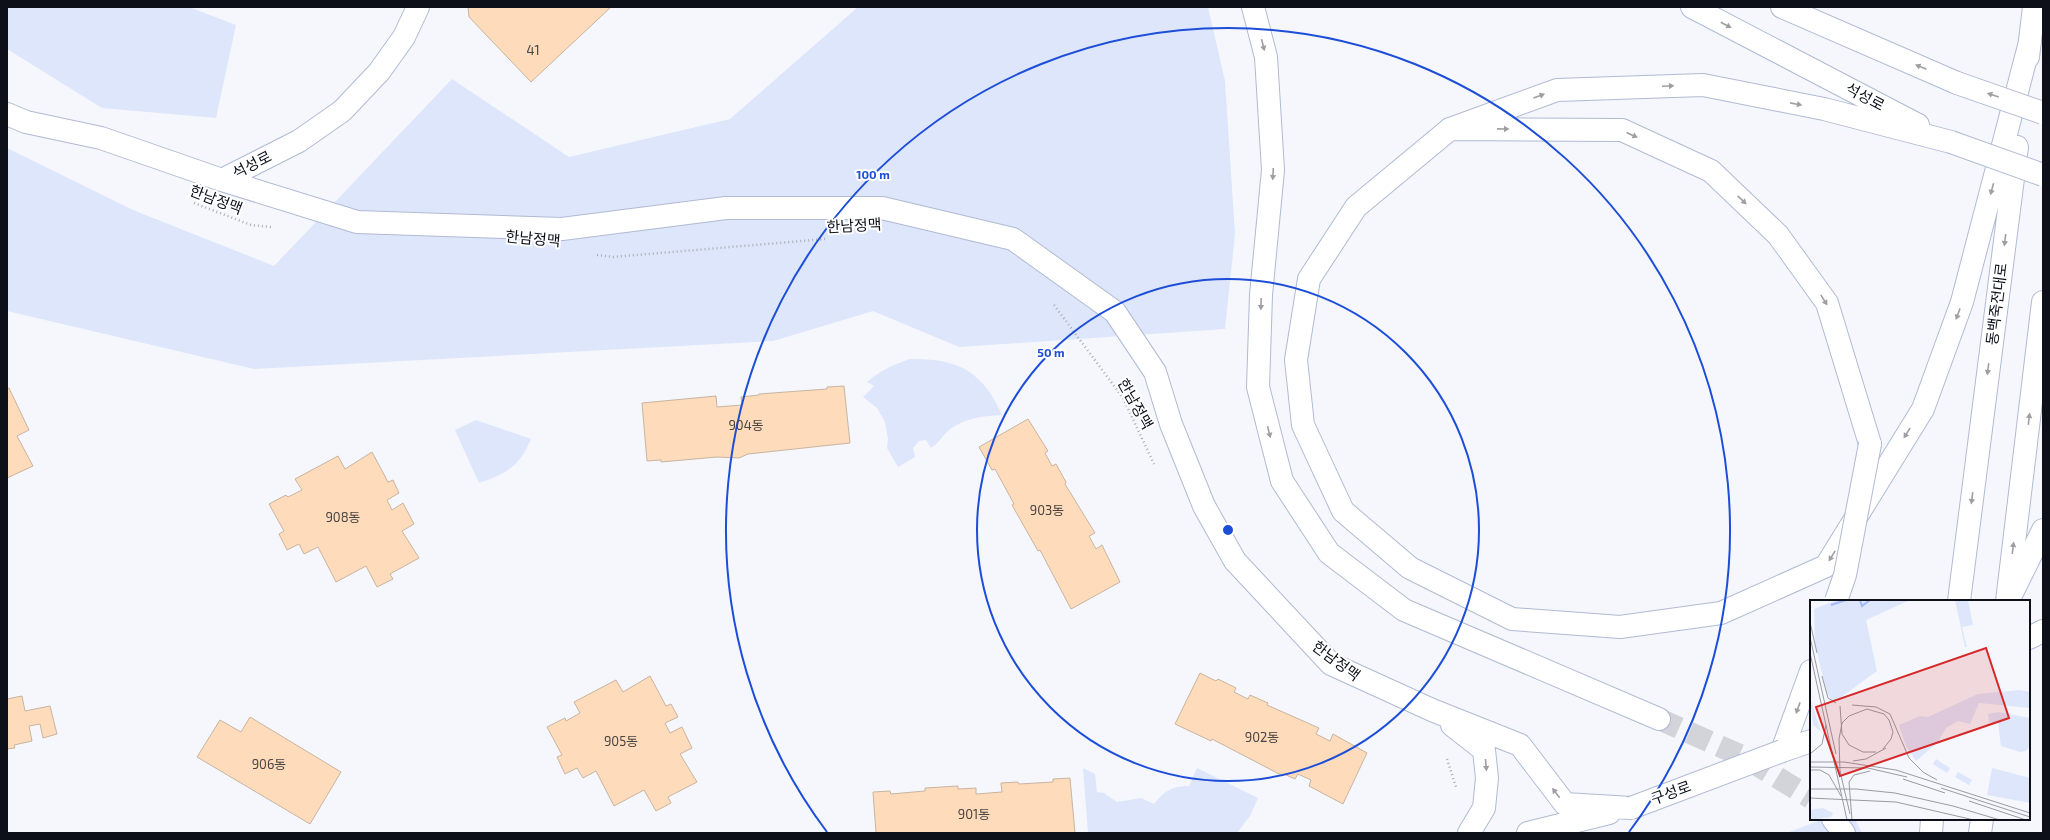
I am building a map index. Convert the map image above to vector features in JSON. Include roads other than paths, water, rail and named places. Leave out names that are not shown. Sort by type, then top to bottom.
[{"type":"main road","name":"석성로","points":[[7,114],[26,122],[101,138],[222,180],[299,141],[342,111],[379,72],[404,37],[418,7]]},
{"type":"main road","points":[[1253,7],[1266,57],[1273,170],[1261,295],[1258,387],[1282,481],[1329,553],[1404,610],[1659,719]]},
{"type":"main road","name":"석성로","points":[[1692,7],[1951,142],[2043,175]]},
{"type":"main road","points":[[1782,7],[1957,83],[2043,113]]},
{"type":"main road","name":"동백죽전대로","points":[[1959,600],[2034,7]]},
{"type":"main road","points":[[1951,142],[1824,109],[1703,85],[1557,90],[1450,129],[1356,207],[1309,279],[1296,360],[1303,425],[1344,511],[1410,568],[1512,619],[1620,627],[1721,613],[1826,566],[1923,409],[1962,302],[2030,42]]},
{"type":"main road","points":[[1450,129],[1622,130],[1711,172],[1778,235],[1827,304],[1870,444],[1845,575],[1836,600]]},
{"type":"main road","points":[[222,180],[357,222],[562,229],[726,208],[882,208],[1013,239],[1115,312],[1155,372],[1171,424],[1204,506],[1235,561],[1331,664],[1432,710],[1520,745],[1564,804],[1631,808]]},
{"type":"main road","points":[[2007,600],[2043,302]]},
{"type":"main road","points":[[2008,600],[2043,530]]},
{"type":"main road","points":[[2030,638],[2043,631]]},
{"type":"main road","points":[[1782,751],[1810,674]]},
{"type":"main road","points":[[1432,710],[1484,750],[1487,778],[1484,808],[1469,833]]},
{"type":"main road","name":"구성로","points":[[1528,833],[1631,808],[1810,741]]},
{"type":"main road","points":[[1834,820],[1844,833]]},
{"type":"main road","points":[[1931,833],[1932,820]]},
{"type":"main road","points":[[1980,833],[1982,820]]},
{"type":"tunnel","points":[[1659,719],[1744,757],[1810,797]]}]
